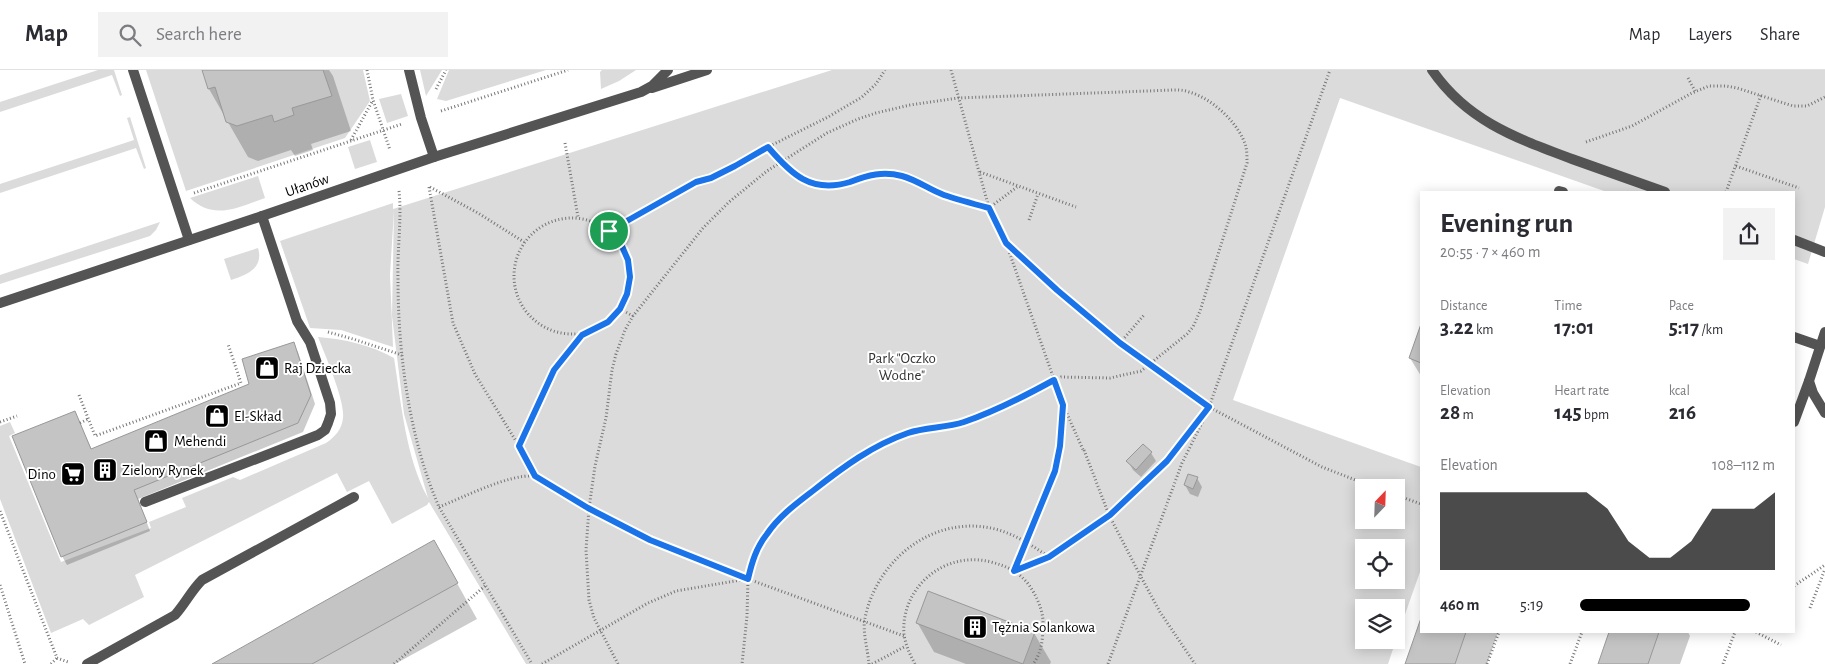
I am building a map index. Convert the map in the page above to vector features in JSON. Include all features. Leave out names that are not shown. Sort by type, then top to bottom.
[{"type":"street","points":[[133,70],[189,240]]},
{"type":"street","points":[[409,70],[421,118],[434,157]]},
{"type":"street","name":"Ułanów","points":[[0,303],[434,157],[641,92],[659,80],[668,70]]},
{"type":"street","points":[[641,92],[707,70]]},
{"type":"street","points":[[1432,70],[1448,90],[1475,115],[1505,133],[1663,191]]},
{"type":"street","points":[[145,502],[318,435],[325,430],[330,414],[330,403],[310,342],[297,321],[262,216]]},
{"type":"street","points":[[1795,240],[1825,252]]},
{"type":"street","points":[[1795,419],[1825,332]]},
{"type":"street","points":[[1795,337],[1820,346]]},
{"type":"street","points":[[1809,380],[1813,393],[1825,413]]},
{"type":"street","points":[[87,664],[175,615],[202,580],[354,497]]},
{"type":"path","points":[[367,70],[373,100],[396,170],[399,194],[398,296],[402,355],[417,442],[429,483],[439,507],[532,664]]},
{"type":"path","points":[[176,199],[568,70]]},
{"type":"path","points":[[609,231],[696,182],[711,178],[828,117],[862,97],[876,84],[885,70]]},
{"type":"path","points":[[951,70],[989,208],[1006,243],[1063,405],[1110,515],[1140,575],[1160,612],[1195,664]]},
{"type":"path","points":[[1108,664],[1182,463],[1209,407],[1330,70]]},
{"type":"path","points":[[1688,78],[1696,91]]},
{"type":"path","points":[[1554,152],[1632,126],[1696,91],[1709,86],[1717,85],[1737,88],[1800,107],[1815,103],[1825,97]]},
{"type":"path","points":[[618,664],[594,618],[588,595],[586,550],[588,508],[606,418],[616,354],[624,330],[633,316],[703,228],[729,202],[767,171],[826,134],[858,119],[910,105],[958,98],[1174,90],[1189,92],[1204,98],[1223,112],[1240,133],[1246,148],[1247,163],[1198,316],[1187,334],[1149,366],[1140,371],[1117,377],[1070,376],[1054,380],[986,414],[962,423],[910,432],[872,449],[850,463],[778,520],[756,551],[748,579],[747,625],[742,664]]},
{"type":"path","points":[[1726,191],[1761,95]]},
{"type":"path","points":[[351,140],[373,100]]},
{"type":"path","points":[[565,143],[578,218]]},
{"type":"path","points":[[768,147],[791,173],[806,182],[820,185],[835,185],[861,177],[884,173],[903,176],[944,195],[989,208]]},
{"type":"path","points":[[1736,166],[1799,188]]},
{"type":"path","points":[[979,172],[1076,207]]},
{"type":"path","points":[[524,242],[429,187],[453,324],[475,374],[535,476]]},
{"type":"path","points":[[989,208],[1017,187]]},
{"type":"path","points":[[1029,220],[1038,194]]},
{"type":"path","points":[[519,446],[551,376],[582,335],[608,322],[620,309],[627,294],[630,277],[628,260],[621,244],[609,231],[589,220],[578,218],[558,219],[540,227],[524,242],[516,257],[513,276],[516,294],[525,311],[539,324],[556,332],[582,335]]},
{"type":"path","points":[[1006,243],[1057,290],[1120,343],[1149,366],[1209,407],[1322,467],[1355,480]]},
{"type":"path","points":[[620,309],[633,316]]},
{"type":"path","points":[[1120,343],[1144,315]]},
{"type":"path","points":[[304,332],[330,332],[402,355]]},
{"type":"path","points":[[79,395],[94,436],[241,383],[228,344]]},
{"type":"path","points":[[1014,571],[1055,471],[1060,446],[1063,405]]},
{"type":"path","points":[[1014,571],[1049,557],[1110,515],[1167,461],[1209,407]]},
{"type":"path","points":[[0,422],[17,416]]},
{"type":"path","points":[[80,422],[88,419]]},
{"type":"path","points":[[439,507],[509,479],[523,475],[535,476],[588,508],[650,540],[748,579],[904,636]]},
{"type":"path","points":[[1405,498],[1420,504]]},
{"type":"path","points":[[0,511],[56,658],[72,664]]},
{"type":"path","points":[[906,646],[871,664],[864,620],[871,596],[884,574],[902,552],[919,540],[938,532],[958,527],[978,526],[996,529],[1027,543],[1049,557]]},
{"type":"path","points":[[914,664],[906,646],[904,624],[909,603],[920,584],[937,569],[957,560],[979,559],[1000,564],[1014,571],[1026,581],[1034,593],[1042,615],[1043,638],[1037,660],[1034,664]]},
{"type":"path","points":[[1795,585],[1825,565]]},
{"type":"path","points":[[1810,608],[1825,569]]},
{"type":"path","points":[[542,664],[648,603],[676,591],[748,579]]},
{"type":"path","points":[[0,585],[25,664]]},
{"type":"path","points":[[394,664],[485,586]]},
{"type":"path","points":[[1487,664],[1499,633]]},
{"type":"path","points":[[1570,664],[1582,633]]},
{"type":"path","points":[[1724,664],[1735,633]]},
{"type":"path","points":[[1758,633],[1781,645]]},
{"type":"path","points":[[51,664],[56,658]]},
{"type":"green space","points":[[98,70],[114,70],[122,95],[120,96],[112,75],[0,112],[0,102]]},
{"type":"green space","points":[[146,70],[202,70],[208,89],[215,87],[226,122],[237,126],[272,115],[274,122],[292,108],[331,96],[323,70],[363,70],[370,101],[345,138],[186,191]]},
{"type":"green space","points":[[420,70],[442,70],[426,96]]},
{"type":"green space","points":[[449,70],[546,70],[446,101],[437,99]]},
{"type":"green space","points":[[602,70],[636,70],[619,81],[601,89],[600,72]]},
{"type":"green space","name":"Park \"Oczko Wodne\"","points":[[832,70],[1825,70],[1825,207],[1808,264],[1795,259],[1795,191],[1604,191],[1340,98],[1233,400],[1420,467],[1420,572],[1405,615],[1405,599],[1355,599],[1355,649],[1393,649],[1388,664],[526,664],[429,502],[427,505],[392,524],[369,481],[347,492],[337,473],[135,575],[144,597],[89,625],[83,619],[51,633],[0,499],[0,426],[10,422],[15,433],[9,436],[61,562],[151,528],[149,522],[186,507],[182,498],[233,477],[240,480],[329,441],[341,426],[343,410],[334,378],[318,337],[338,339],[367,346],[394,358],[409,448],[414,466],[428,498],[404,414],[392,316],[394,210],[390,275],[393,347],[341,330],[310,328],[280,241],[393,203],[393,209]]},
{"type":"green space","points":[[401,94],[408,116],[387,123],[379,99]]},
{"type":"green space","points":[[130,117],[146,168],[144,169],[136,148],[0,193],[0,184],[134,140],[127,118]]},
{"type":"green space","points":[[370,140],[377,162],[355,169],[348,147]]},
{"type":"green space","points":[[258,176],[265,198],[236,208],[226,210],[208,209],[190,198]]},
{"type":"green space","points":[[160,222],[150,236],[0,284],[0,275]]},
{"type":"green space","points":[[258,248],[259,261],[253,270],[231,280],[224,259]]},
{"type":"building","points":[[202,70],[323,70],[332,96],[292,108],[294,115],[274,122],[272,115],[237,126],[226,122],[215,87],[208,89]]},
{"type":"building","points":[[1420,327],[1420,363],[1409,358]]},
{"type":"building","name":"Zielony Rynek","points":[[294,342],[311,395],[298,423],[134,490],[147,522],[61,557],[12,436],[75,411],[91,449],[249,384],[242,359]]},
{"type":"building","points":[[1143,444],[1152,452],[1136,470],[1126,461]]},
{"type":"building","points":[[1188,474],[1198,477],[1193,489],[1184,485]]},
{"type":"building","points":[[434,540],[458,583],[312,664],[212,664]]},
{"type":"building","name":"Tężnia Solankowa","points":[[928,591],[1035,632],[1023,664],[916,623]]},
{"type":"building","points":[[1420,621],[1420,633],[1466,633],[1455,664],[1405,664]]},
{"type":"building","points":[[1609,633],[1659,633],[1648,664],[1598,664]]},
{"type":"place","name":"Raj Dziecka","points":[[267,368]]},
{"type":"place","name":"El-Skład","points":[[217,416]]},
{"type":"place","name":"Mehendi","points":[[156,441]]},
{"type":"place","name":"Zielony Rynek","points":[[105,470]]},
{"type":"place","name":"Dino","points":[[73,474]]},
{"type":"place","name":"Tężnia Solankowa","points":[[975,627]]},
{"type":"route","points":[[768,147],[791,173],[806,182],[820,185],[835,185],[872,174],[884,173],[903,176],[944,195],[989,208],[1006,243],[1057,290],[1120,343],[1209,407],[1167,461],[1110,515],[1049,557],[1014,571],[1055,471],[1060,446],[1063,405],[1054,380],[1015,401],[962,423],[910,432],[892,439],[850,463],[831,476],[778,520],[756,551],[748,579],[650,540],[588,508],[535,476],[519,446],[554,370],[582,335],[608,322],[620,309],[627,294],[630,277],[628,260],[621,244],[609,231],[671,195],[700,180],[711,178],[768,147]]}]
